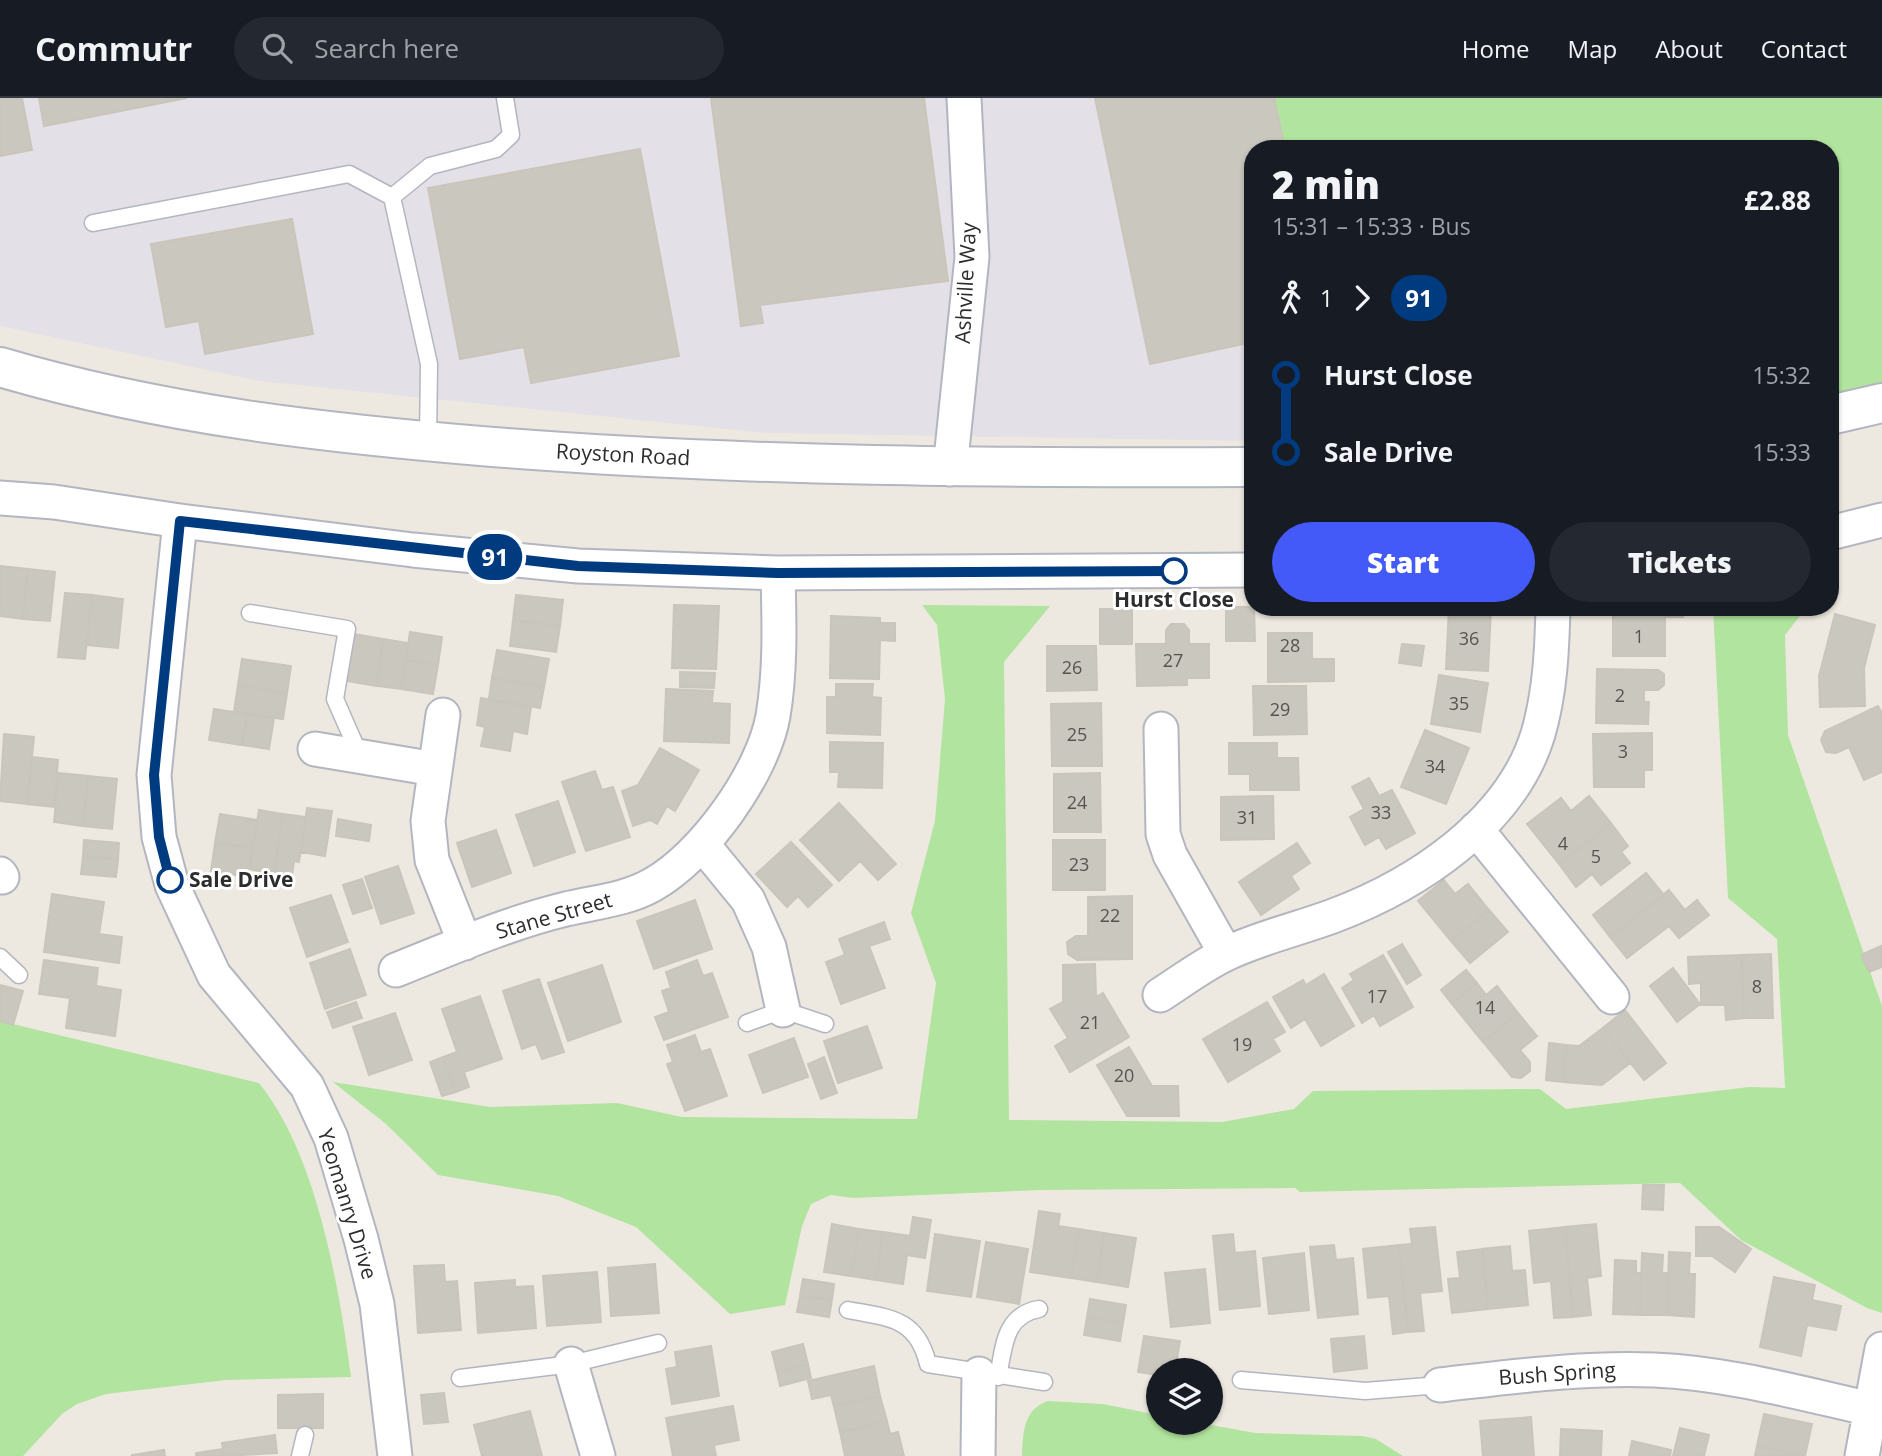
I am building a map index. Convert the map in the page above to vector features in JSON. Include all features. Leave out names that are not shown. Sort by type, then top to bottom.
[{"type":"main road","name":"Royston Road","points":[[0,367],[159,407],[293,429],[428,442],[580,454],[950,469],[1244,467]]},
{"type":"main road","points":[[1839,413],[1882,404]]},
{"type":"street","name":"Ashville Way","points":[[950,469],[972,257],[964,98]]},
{"type":"street","points":[[0,498],[54,502],[180,521],[578,566],[778,573],[1244,570]]},
{"type":"street","points":[[1839,531],[1882,520]]},
{"type":"street","name":"Yeomanry Drive","points":[[180,521],[154,775],[159,837],[172,886],[214,975],[307,1086],[331,1138],[377,1304],[395,1456]]},
{"type":"street","name":"Stane Street","points":[[396,970],[465,943],[566,909],[606,903],[653,885],[703,845],[753,769],[772,719],[779,663],[778,573]]},
{"type":"street","points":[[1160,995],[1226,954],[1371,900],[1425,869],[1476,829],[1503,800],[1521,772],[1537,736],[1550,675],[1553,616]]},
{"type":"street","points":[[443,715],[428,821],[432,860],[465,943]]},
{"type":"street","points":[[1161,729],[1163,834],[1170,855],[1226,954]]},
{"type":"street","points":[[315,749],[435,769]]},
{"type":"street","points":[[1476,829],[1612,997]]},
{"type":"street","points":[[703,845],[748,900],[769,947],[783,1010]]},
{"type":"street","points":[[1862,1456],[1882,1349]]},
{"type":"street","points":[[571,1364],[598,1456]]},
{"type":"street","name":"Bush Spring","points":[[1440,1385],[1570,1371],[1658,1370],[1774,1387],[1871,1409]]},
{"type":"street","points":[[978,1456],[988,1375]]},
{"type":"lane","points":[[392,197],[430,166],[496,149],[511,135],[505,98]]},
{"type":"lane","points":[[93,223],[349,174],[392,197],[429,364],[428,442]]},
{"type":"lane","points":[[250,613],[347,629],[335,699],[360,756]]},
{"type":"lane","points":[[0,957],[19,975]]},
{"type":"lane","points":[[747,1023],[783,1010],[825,1024]]},
{"type":"lane","points":[[988,1375],[1009,1326],[1025,1312],[1039,1309]]},
{"type":"lane","points":[[848,1310],[893,1319],[907,1326],[923,1344],[928,1364],[1044,1382]]},
{"type":"lane","points":[[460,1378],[571,1364],[658,1343]]},
{"type":"lane","name":"Bush Spring","points":[[1241,1380],[1365,1391],[1440,1385]]},
{"type":"lane","points":[[300,1456],[305,1435]]},
{"type":"shaded area","points":[[0,98],[1274,98],[1257,140],[1244,140],[1244,441],[767,433],[260,381],[0,326]]},
{"type":"green space","points":[[1274,98],[1882,98],[1882,385],[1839,396],[1839,140],[1283,140]]},
{"type":"green space","points":[[922,605],[1050,606],[1004,662],[1009,1120],[1222,1122],[1294,1109],[1313,1091],[1540,1089],[1566,1109],[1749,1087],[1785,1088],[1777,939],[1728,898],[1713,616],[1800,616],[1785,635],[1788,735],[1882,1006],[1882,1313],[1867,1308],[1741,1240],[1680,1183],[1300,1192],[1295,1188],[1042,1190],[853,1198],[831,1195],[811,1204],[802,1226],[785,1305],[730,1314],[636,1227],[558,1196],[438,1175],[386,1124],[333,1082],[490,1107],[617,1103],[682,1117],[917,1119],[936,983],[911,913],[935,821],[945,699],[937,625]]},
{"type":"green space","points":[[0,1021],[259,1083],[279,1113],[310,1184],[332,1263],[351,1377],[226,1380],[106,1394],[77,1404],[62,1414],[23,1456],[0,1456]]},
{"type":"green space","points":[[1048,1401],[1103,1404],[1146,1413],[1146,1435],[1223,1435],[1223,1427],[1255,1433],[1362,1436],[1376,1439],[1403,1456],[1022,1456],[1026,1423],[1040,1405]]},
{"type":"building","points":[[0,98],[22,98],[32,150],[0,156]]},
{"type":"building","points":[[39,98],[187,98],[44,126]]},
{"type":"building","points":[[711,98],[924,98],[948,281],[760,305],[763,323],[741,326]]},
{"type":"building","points":[[1095,98],[1274,98],[1283,140],[1244,140],[1244,344],[1150,364]]},
{"type":"building","points":[[640,149],[679,356],[531,383],[524,347],[460,359],[428,188]]},
{"type":"building","points":[[292,219],[313,334],[205,354],[199,321],[166,327],[151,244]]},
{"type":"building","points":[[0,566],[28,569],[23,619],[0,616]]},
{"type":"building","points":[[28,569],[55,572],[50,621],[23,619]]},
{"type":"building","points":[[65,593],[92,595],[85,659],[58,657]]},
{"type":"building","points":[[92,595],[123,599],[118,648],[87,645]]},
{"type":"building","points":[[516,595],[563,600],[560,626],[513,620]]},
{"type":"building","points":[[674,605],[719,606],[716,669],[672,668]]},
{"type":"building","points":[[1226,607],[1244,607],[1244,616],[1254,616],[1255,641],[1226,641]]},
{"type":"building","points":[[1100,609],[1132,609],[1132,644],[1100,644]]},
{"type":"building","points":[[831,616],[880,618],[880,623],[895,623],[895,641],[880,640],[879,679],[830,678]]},
{"type":"building","points":[[1449,616],[1491,616],[1488,671],[1446,669]]},
{"type":"building","points":[[1613,616],[1683,616],[1665,617],[1665,656],[1613,656]]},
{"type":"building","points":[[1834,616],[1875,625],[1864,668],[1865,706],[1820,707],[1819,676]]},
{"type":"building","points":[[513,620],[560,626],[556,652],[510,646]]},
{"type":"building","points":[[1171,624],[1184,624],[1189,630],[1189,644],[1209,644],[1209,678],[1187,678],[1187,685],[1137,686],[1136,644],[1166,644],[1166,630]]},
{"type":"building","points":[[410,632],[442,637],[438,665],[406,660]]},
{"type":"building","points":[[1268,633],[1312,633],[1312,659],[1334,659],[1334,681],[1268,682]]},
{"type":"building","points":[[354,634],[383,639],[377,686],[347,681]]},
{"type":"building","points":[[383,639],[408,643],[401,689],[377,686]]},
{"type":"building","points":[[1402,644],[1424,646],[1421,666],[1399,663]]},
{"type":"building","points":[[1047,646],[1096,646],[1097,690],[1047,691]]},
{"type":"building","points":[[497,650],[549,659],[544,687],[492,678]]},
{"type":"building","points":[[242,659],[291,666],[287,693],[238,685]]},
{"type":"building","points":[[406,660],[438,665],[433,694],[401,689]]},
{"type":"building","points":[[1597,669],[1658,670],[1664,674],[1664,685],[1658,690],[1644,690],[1644,702],[1649,702],[1648,724],[1596,723]]},
{"type":"building","points":[[680,672],[715,673],[714,688],[680,687]]},
{"type":"building","points":[[1439,675],[1488,683],[1480,732],[1431,724]]},
{"type":"building","points":[[492,678],[544,687],[540,708],[489,699]]},
{"type":"building","points":[[836,684],[873,684],[872,697],[881,698],[880,735],[827,733],[827,697],[836,697]]},
{"type":"building","points":[[238,685],[287,693],[283,719],[234,712]]},
{"type":"building","points":[[1253,686],[1306,686],[1307,734],[1254,735]]},
{"type":"building","points":[[666,689],[713,691],[712,703],[730,704],[729,743],[664,741]]},
{"type":"building","points":[[481,698],[531,707],[527,734],[513,731],[510,751],[481,746],[485,727],[477,725]]},
{"type":"building","points":[[1101,703],[1102,766],[1052,766],[1051,704]]},
{"type":"building","points":[[1878,706],[1882,713],[1882,772],[1864,780],[1849,747],[1836,753],[1826,752],[1821,740],[1825,731]]},
{"type":"building","points":[[214,709],[247,714],[242,745],[209,740]]},
{"type":"building","points":[[247,714],[274,718],[269,749],[242,745]]},
{"type":"building","points":[[1425,730],[1469,748],[1446,804],[1401,787]]},
{"type":"building","points":[[1652,733],[1652,770],[1644,770],[1644,787],[1594,787],[1593,734]]},
{"type":"building","points":[[4,734],[34,737],[27,804],[0,801]]},
{"type":"building","points":[[830,742],[883,743],[882,788],[838,787],[839,772],[830,772]]},
{"type":"building","points":[[1229,743],[1277,743],[1277,758],[1298,758],[1299,790],[1250,790],[1250,774],[1229,774]]},
{"type":"building","points":[[660,748],[699,770],[675,811],[667,806],[657,824],[650,820],[633,826],[622,791],[638,785]]},
{"type":"building","points":[[32,757],[58,760],[54,807],[27,804]]},
{"type":"building","points":[[595,771],[602,790],[613,787],[630,837],[586,851],[562,782]]},
{"type":"building","points":[[59,773],[88,776],[83,826],[54,822]]},
{"type":"building","points":[[1100,773],[1101,832],[1054,832],[1054,774]]},
{"type":"building","points":[[88,776],[117,779],[112,829],[83,826]]},
{"type":"building","points":[[1369,778],[1379,796],[1392,790],[1415,833],[1386,849],[1379,837],[1365,845],[1350,817],[1364,809],[1352,787]]},
{"type":"building","points":[[1273,796],[1274,839],[1221,840],[1221,797]]},
{"type":"building","points":[[1589,796],[1611,823],[1559,864],[1527,824],[1561,798],[1571,811]]},
{"type":"building","points":[[558,801],[575,852],[534,866],[516,815]]},
{"type":"building","points":[[839,803],[896,864],[878,880],[860,861],[839,881],[800,840]]},
{"type":"building","points":[[307,808],[332,811],[325,856],[301,852]]},
{"type":"building","points":[[259,810],[283,814],[274,874],[249,869]]},
{"type":"building","points":[[220,814],[257,820],[253,848],[215,843]]},
{"type":"building","points":[[283,814],[306,817],[299,862],[294,861],[292,876],[274,874]]},
{"type":"building","points":[[338,819],[371,825],[369,841],[336,836]]},
{"type":"building","points":[[1611,823],[1628,846],[1621,852],[1630,863],[1601,885],[1592,874],[1576,887],[1559,864]]},
{"type":"building","points":[[496,830],[511,873],[472,887],[457,843]]},
{"type":"building","points":[[84,840],[119,843],[118,860],[83,856]]},
{"type":"building","points":[[1053,840],[1105,840],[1105,890],[1053,890]]},
{"type":"building","points":[[791,842],[832,885],[808,907],[798,896],[787,907],[756,874]]},
{"type":"building","points":[[215,843],[253,848],[248,877],[211,871]]},
{"type":"building","points":[[1297,843],[1310,863],[1291,876],[1299,889],[1261,915],[1239,882]]},
{"type":"building","points":[[83,856],[118,860],[116,877],[81,874]]},
{"type":"building","points":[[398,866],[414,913],[381,924],[365,877]]},
{"type":"building","points":[[1646,873],[1664,895],[1610,937],[1593,915]]},
{"type":"building","points":[[362,879],[372,908],[353,914],[343,885]]},
{"type":"building","points":[[1444,880],[1455,894],[1468,884],[1489,910],[1451,941],[1418,901]]},
{"type":"building","points":[[1669,890],[1685,910],[1697,900],[1709,915],[1679,938],[1669,926],[1627,958],[1610,937]]},
{"type":"building","points":[[52,894],[104,902],[99,934],[122,937],[119,963],[44,952]]},
{"type":"building","points":[[331,895],[348,942],[307,957],[290,908]]},
{"type":"building","points":[[1132,896],[1132,959],[1077,960],[1068,954],[1067,942],[1076,936],[1088,936],[1088,897]]},
{"type":"building","points":[[695,900],[712,949],[654,969],[637,921]]},
{"type":"building","points":[[1489,910],[1508,932],[1470,963],[1451,941]]},
{"type":"building","points":[[884,922],[890,939],[869,946],[885,988],[841,1004],[826,962],[845,955],[839,939]]},
{"type":"building","points":[[1402,944],[1421,975],[1407,984],[1388,952]]},
{"type":"building","points":[[1881,946],[1882,967],[1869,972],[1861,955]]},
{"type":"building","points":[[350,949],[366,995],[325,1009],[310,963]]},
{"type":"building","points":[[1771,954],[1773,1018],[1744,1018],[1741,955]]},
{"type":"building","points":[[1383,955],[1413,1007],[1380,1026],[1374,1015],[1362,1023],[1342,988],[1354,980],[1350,974]]},
{"type":"building","points":[[1741,955],[1744,1018],[1726,1020],[1725,1005],[1701,1005],[1701,983],[1689,984],[1688,957]]},
{"type":"building","points":[[44,960],[98,968],[96,986],[121,990],[115,1036],[66,1028],[70,998],[39,994]]},
{"type":"building","points":[[697,960],[703,976],[712,973],[728,1017],[664,1040],[655,1017],[669,1012],[662,991],[671,988],[666,972]]},
{"type":"building","points":[[1095,964],[1096,997],[1103,993],[1129,1037],[1070,1072],[1055,1046],[1068,1038],[1050,1009],[1063,1002],[1063,965]]},
{"type":"building","points":[[602,965],[621,1022],[568,1041],[548,983]]},
{"type":"building","points":[[1673,968],[1700,1004],[1677,1022],[1650,986]]},
{"type":"building","points":[[1466,970],[1477,983],[1452,1004],[1441,990]]},
{"type":"building","points":[[1324,974],[1354,1026],[1321,1046],[1305,1019],[1291,1028],[1273,997],[1303,980],[1306,985]]},
{"type":"building","points":[[539,979],[564,1052],[542,1059],[536,1044],[522,1049],[503,991]]},
{"type":"building","points":[[1477,983],[1486,995],[1497,986],[1518,1013],[1483,1042],[1452,1004]]},
{"type":"building","points":[[0,985],[23,991],[13,1025],[0,1021]]},
{"type":"building","points":[[480,996],[502,1059],[464,1072],[469,1087],[456,1092],[443,1057],[457,1052],[442,1009]]},
{"type":"building","points":[[356,1002],[362,1018],[333,1028],[327,1012]]},
{"type":"building","points":[[1267,1002],[1285,1032],[1273,1039],[1280,1051],[1228,1082],[1203,1039]]},
{"type":"building","points":[[1625,1010],[1666,1063],[1644,1080],[1603,1028]]},
{"type":"building","points":[[395,1013],[412,1060],[369,1075],[353,1027]]},
{"type":"building","points":[[1518,1013],[1537,1036],[1520,1050],[1530,1062],[1530,1071],[1521,1078],[1512,1077],[1483,1042]]},
{"type":"building","points":[[867,1026],[882,1068],[838,1083],[824,1041]]},
{"type":"building","points":[[1603,1028],[1630,1063],[1602,1085],[1563,1082],[1566,1045],[1579,1046]]},
{"type":"building","points":[[695,1035],[701,1052],[710,1049],[727,1096],[685,1111],[667,1064],[673,1062],[667,1045]]},
{"type":"building","points":[[794,1038],[808,1077],[763,1093],[749,1055]]},
{"type":"building","points":[[1549,1043],[1566,1045],[1563,1082],[1546,1080]]},
{"type":"building","points":[[1129,1047],[1152,1086],[1178,1086],[1179,1116],[1127,1116],[1097,1065]]},
{"type":"building","points":[[443,1057],[456,1092],[442,1096],[430,1062]]},
{"type":"building","points":[[824,1057],[837,1093],[821,1099],[808,1064]]},
{"type":"building","points":[[1643,1185],[1664,1185],[1663,1210],[1642,1209]]},
{"type":"building","points":[[1039,1211],[1060,1214],[1058,1226],[1079,1229],[1071,1278],[1030,1272]]},
{"type":"building","points":[[913,1217],[931,1220],[925,1258],[907,1255],[903,1284],[876,1280],[883,1232],[910,1236]]},
{"type":"building","points":[[832,1224],[859,1229],[851,1276],[824,1272]]},
{"type":"building","points":[[1596,1224],[1601,1276],[1587,1278],[1591,1315],[1573,1317],[1565,1227]]},
{"type":"building","points":[[1435,1227],[1442,1291],[1420,1293],[1424,1331],[1408,1332],[1399,1245],[1412,1244],[1410,1229]]},
{"type":"building","points":[[1565,1227],[1573,1317],[1554,1318],[1551,1281],[1534,1283],[1529,1231]]},
{"type":"building","points":[[1696,1227],[1719,1227],[1751,1249],[1735,1272],[1712,1256],[1696,1256]]},
{"type":"building","points":[[859,1229],[883,1232],[876,1280],[851,1276]]},
{"type":"building","points":[[1079,1229],[1104,1233],[1097,1282],[1071,1278]]},
{"type":"building","points":[[1104,1233],[1136,1238],[1128,1287],[1097,1282]]},
{"type":"building","points":[[935,1234],[980,1241],[971,1297],[927,1291]]},
{"type":"building","points":[[1233,1234],[1235,1253],[1255,1251],[1260,1306],[1220,1310],[1213,1236]]},
{"type":"building","points":[[986,1242],[1028,1249],[1019,1304],[977,1297]]},
{"type":"building","points":[[1334,1245],[1336,1260],[1353,1258],[1358,1314],[1318,1318],[1310,1247]]},
{"type":"building","points":[[1399,1245],[1408,1332],[1393,1334],[1389,1296],[1368,1298],[1363,1249]]},
{"type":"building","points":[[1510,1246],[1512,1271],[1525,1270],[1528,1305],[1488,1309],[1482,1249]]},
{"type":"building","points":[[1482,1249],[1488,1309],[1452,1313],[1448,1279],[1460,1278],[1457,1252]]},
{"type":"building","points":[[1669,1252],[1690,1253],[1689,1274],[1695,1274],[1694,1317],[1667,1315]]},
{"type":"building","points":[[1304,1253],[1309,1310],[1269,1314],[1263,1258]]},
{"type":"building","points":[[1642,1253],[1663,1255],[1662,1273],[1668,1273],[1667,1315],[1640,1315]]},
{"type":"building","points":[[1615,1260],[1636,1261],[1636,1273],[1641,1273],[1640,1315],[1613,1314]]},
{"type":"building","points":[[655,1264],[659,1313],[611,1316],[608,1268]]},
{"type":"building","points":[[444,1265],[445,1282],[457,1281],[461,1330],[418,1333],[414,1266]]},
{"type":"building","points":[[1205,1269],[1210,1323],[1171,1327],[1165,1273]]},
{"type":"building","points":[[597,1272],[601,1322],[547,1326],[543,1276]]},
{"type":"building","points":[[1774,1277],[1815,1285],[1812,1300],[1841,1306],[1836,1330],[1807,1325],[1801,1356],[1760,1347]]},
{"type":"building","points":[[803,1279],[834,1284],[832,1300],[800,1296]]},
{"type":"building","points":[[515,1280],[515,1287],[533,1286],[536,1328],[478,1333],[475,1283]]},
{"type":"building","points":[[800,1296],[832,1300],[829,1317],[797,1312]]},
{"type":"building","points":[[1090,1299],[1126,1305],[1123,1323],[1087,1317]]},
{"type":"building","points":[[1087,1317],[1123,1323],[1120,1341],[1084,1335]]},
{"type":"building","points":[[1144,1336],[1180,1341],[1177,1358],[1146,1358],[1146,1373],[1138,1372]]},
{"type":"building","points":[[1364,1336],[1367,1368],[1334,1372],[1331,1339]]},
{"type":"building","points":[[803,1344],[808,1364],[777,1372],[772,1352]]},
{"type":"building","points":[[711,1346],[719,1396],[672,1404],[666,1369],[677,1367],[675,1352]]},
{"type":"building","points":[[808,1364],[811,1378],[780,1386],[777,1372]]},
{"type":"building","points":[[874,1366],[880,1396],[834,1407],[831,1395],[812,1399],[808,1381]]},
{"type":"building","points":[[444,1393],[448,1422],[424,1424],[421,1395]]},
{"type":"building","points":[[323,1394],[323,1428],[278,1428],[278,1395]]},
{"type":"building","points":[[880,1396],[887,1421],[840,1432],[834,1407]]},
{"type":"building","points":[[733,1406],[739,1440],[714,1445],[716,1456],[673,1456],[666,1418]]},
{"type":"building","points":[[530,1411],[542,1456],[482,1456],[474,1425]]},
{"type":"building","points":[[1764,1414],[1812,1424],[1805,1456],[1757,1446]]},
{"type":"building","points":[[1531,1417],[1534,1456],[1483,1456],[1480,1421]]},
{"type":"building","points":[[887,1421],[890,1434],[898,1432],[904,1456],[845,1456],[840,1432]]},
{"type":"building","points":[[1680,1428],[1709,1435],[1704,1456],[1673,1456]]},
{"type":"building","points":[[1561,1429],[1602,1431],[1601,1456],[1560,1456]]},
{"type":"building","points":[[275,1435],[277,1453],[224,1456],[222,1443]]},
{"type":"building","points":[[1632,1441],[1671,1450],[1670,1456],[1629,1456]]},
{"type":"building","points":[[1757,1446],[1805,1456],[1755,1456]]},
{"type":"building","points":[[223,1449],[224,1456],[196,1456],[196,1453]]},
{"type":"building","points":[[164,1450],[165,1456],[132,1456],[132,1455]]},
{"type":"bus line","name":"91","points":[[170,880],[159,837],[154,775],[180,521],[413,550],[578,566],[778,573],[1174,571]]},
{"type":"place","name":"Hurst Close","points":[[1174,571]]},
{"type":"place","name":"Sale Drive","points":[[170,880]]}]
